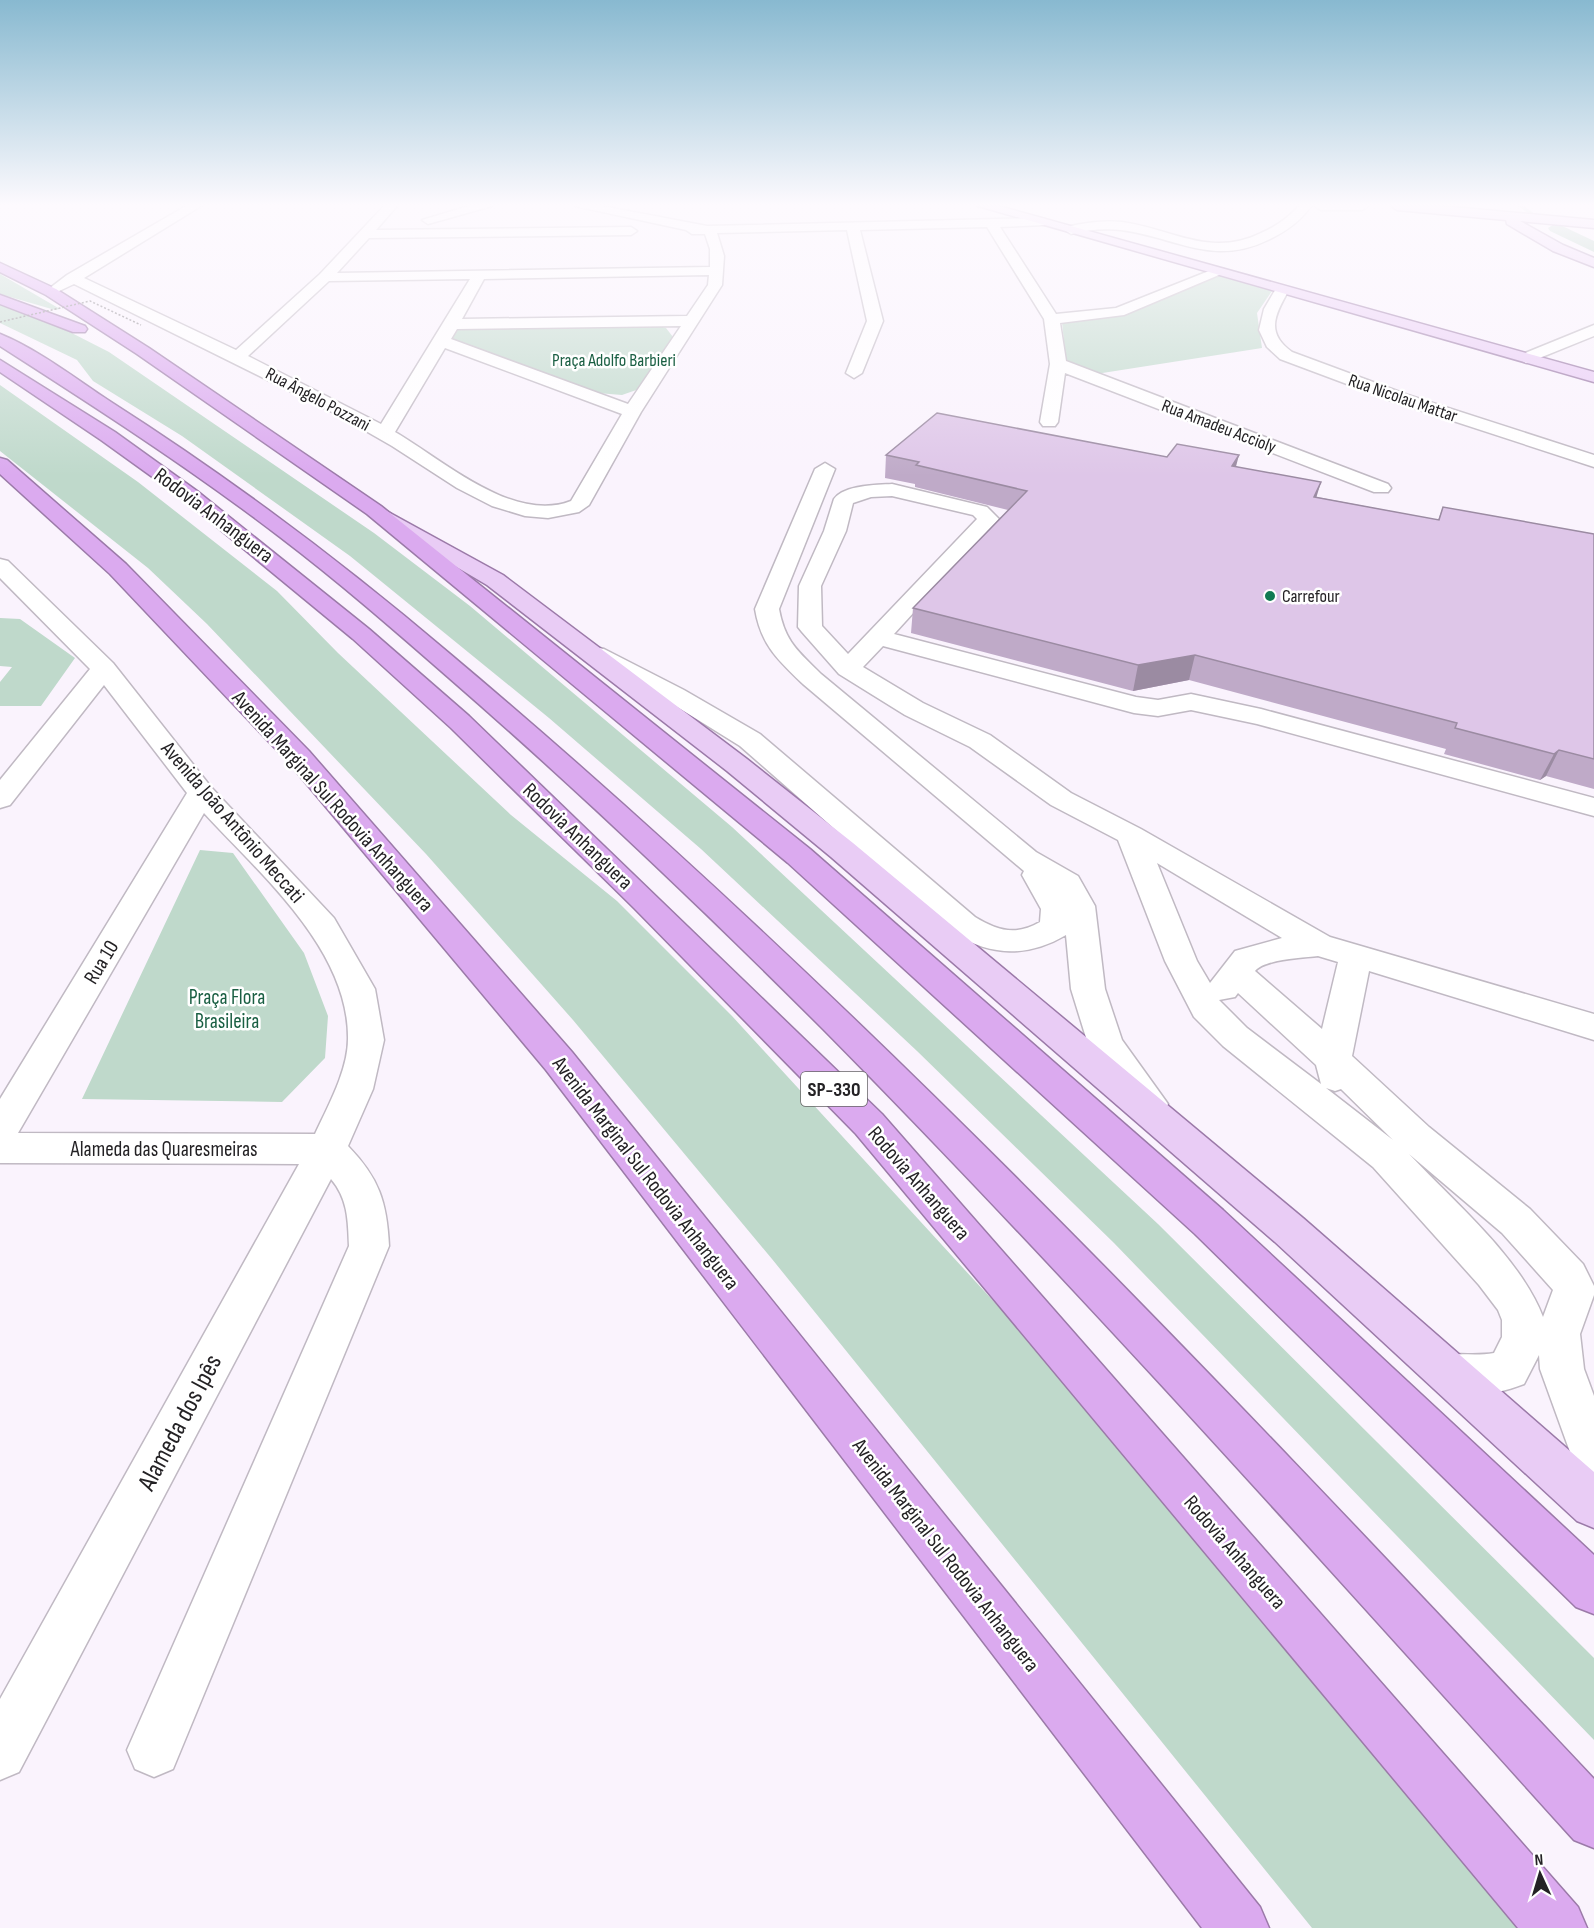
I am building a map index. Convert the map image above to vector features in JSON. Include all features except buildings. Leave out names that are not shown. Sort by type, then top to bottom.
[{"type":"highway","points":[[75,296],[143,351],[374,510],[791,848],[1209,1222],[1594,1589]]},
{"type":"highway","points":[[0,298],[113,344],[213,401]]},
{"type":"highway","name":"Rodovia Anhanguera","points":[[0,339],[89,393],[289,534],[384,609],[560,761],[692,882],[922,1104],[1326,1529],[1594,1820]]},
{"type":"highway","name":"Rodovia Anhanguera","points":[[0,365],[108,436],[190,495],[257,547],[361,634],[468,730],[645,901],[869,1124],[1557,1928]]},
{"type":"highway","name":"Avenida Marginal Sul Rodovia Anhanguera","points":[[0,464],[118,569],[299,757],[559,1062],[1239,1928]]},
{"type":"main road","points":[[1303,296],[1594,377]]},
{"type":"main road","points":[[374,510],[495,580],[594,654],[842,850],[1162,1120],[1450,1372],[1594,1504]]},
{"type":"street","name":"Rua Ângelo Pozzani","points":[[88,296],[238,357],[384,434],[473,488],[515,508],[535,512],[563,512],[579,505],[633,412]]},
{"type":"street","points":[[238,357],[304,296]]},
{"type":"street","points":[[384,434],[467,296]]},
{"type":"street","points":[[442,340],[633,412],[708,296]]},
{"type":"street","points":[[854,373],[875,321],[869,296]]},
{"type":"street","points":[[1037,296],[1052,319],[1058,364],[1048,422]]},
{"type":"street","points":[[1052,319],[1119,312],[1159,296]]},
{"type":"street","name":"Rua Nicolau Mattar","points":[[1278,296],[1269,311],[1266,333],[1274,345],[1295,360],[1388,395],[1594,461]]},
{"type":"street","points":[[452,324],[693,321]]},
{"type":"street","points":[[1526,358],[1594,330]]},
{"type":"street","name":"Rua Amadeu Accioly","points":[[1058,364],[1381,488]]},
{"type":"street","points":[[825,470],[767,609],[771,631],[783,651],[812,679],[1025,859],[1067,883],[1079,906],[1088,989],[1106,1044],[1162,1120]]},
{"type":"street","points":[[848,669],[880,638],[989,519],[980,511],[960,504],[892,490],[869,491],[844,499],[835,531],[810,586],[810,627],[848,669],[914,709],[980,741],[1061,799],[1131,835],[1319,945],[1594,1027]]},
{"type":"street","points":[[811,508],[843,503]]},
{"type":"street","name":"Avenida João Antônio Meccati","points":[[0,566],[24,587],[104,668],[201,793],[318,918],[358,989],[366,1040],[355,1089]]},
{"type":"street","points":[[0,603],[24,587]]},
{"type":"street","points":[[880,638],[927,648],[1134,705],[1158,708],[1191,702],[1261,717],[1594,807]]},
{"type":"street","points":[[594,654],[675,694],[750,740],[964,925],[985,939],[1017,942],[1039,939],[1056,927],[1057,909],[1025,859]]},
{"type":"street","points":[[0,799],[104,668]]},
{"type":"street","name":"Rua 10","points":[[0,1131],[201,793]]},
{"type":"street","points":[[1131,835],[1180,961],[1206,1008],[1235,1037],[1387,1156],[1494,1272],[1516,1300],[1524,1320],[1524,1339],[1508,1370],[1491,1376],[1471,1377],[1450,1372]]},
{"type":"street","points":[[1206,1008],[1247,959],[1282,949],[1319,945]]},
{"type":"street","points":[[1339,1118],[1333,1060],[1356,956]]},
{"type":"street","points":[[1236,973],[1416,1138],[1516,1221],[1569,1277],[1585,1298],[1558,1334],[1562,1369],[1594,1458]]},
{"type":"street","name":"Alameda dos Ipês","points":[[0,1753],[327,1149],[355,1089]]},
{"type":"street","name":"Alameda das Quaresmeiras","points":[[0,1148],[327,1149]]},
{"type":"street","points":[[154,1750],[369,1246],[367,1210],[359,1183],[327,1149]]},
{"type":"path","points":[[0,322],[90,300],[141,325]]},
{"type":"green space","points":[[7,296],[38,296],[60,309],[55,310]]},
{"type":"green space","points":[[1170,296],[1269,296],[1257,313],[1262,348],[1096,374],[1066,361],[1062,322],[1125,315]]},
{"type":"green space","points":[[0,304],[58,326],[109,352],[374,533],[470,606],[732,827],[1158,1224],[1594,1658],[1594,1740],[1114,1243],[917,1051],[701,849],[549,718],[350,556],[182,436],[93,381],[77,360],[0,323]]},
{"type":"green space","name":"Praça Adolfo Barbieri","points":[[656,325],[666,328],[673,337],[642,388],[622,395],[597,393],[447,340],[454,328]]},
{"type":"green space","points":[[0,385],[138,482],[277,591],[338,653],[511,815],[617,901],[732,1016],[1008,1317],[1132,1461],[1524,1928],[1312,1928],[772,1259],[573,1020],[426,854],[207,624],[148,568],[0,451]]},
{"type":"green space","points":[[0,618],[20,619],[75,658],[41,706],[0,706],[0,682],[12,667],[0,666]]},
{"type":"green space","name":"Praça Flora Brasileira","points":[[200,850],[233,853],[304,953],[328,1016],[325,1058],[282,1102],[82,1099]]},
{"type":"place","name":"Carrefour","points":[[1270,596]]}]
